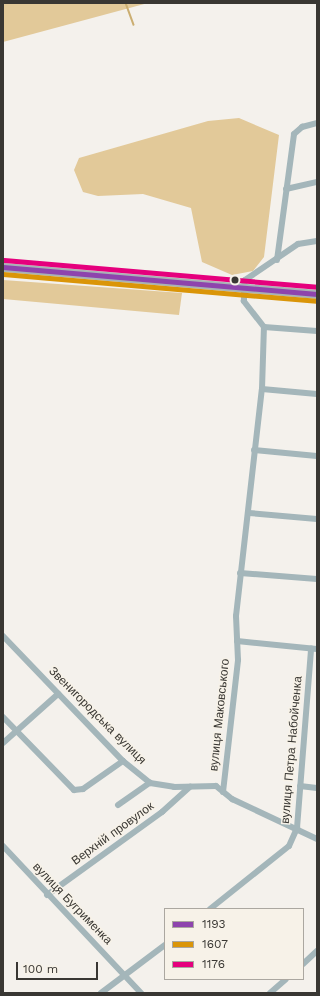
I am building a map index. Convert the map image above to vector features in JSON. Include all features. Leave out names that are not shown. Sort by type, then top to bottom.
[{"type":"highway","points":[[3,267],[244,286],[317,294]]},
{"type":"street","points":[[277,260],[294,134],[302,127],[317,123]]},
{"type":"street","points":[[286,189],[317,182]]},
{"type":"street","points":[[317,241],[298,244],[277,260],[245,280],[244,286],[244,301],[264,327],[317,331]]},
{"type":"street","name":"вулиця Маковського","points":[[224,792],[238,660],[236,616],[240,573],[249,514],[254,450],[262,389],[264,327]]},
{"type":"street","points":[[262,389],[317,394]]},
{"type":"street","points":[[254,450],[317,456]]},
{"type":"street","points":[[249,514],[317,519]]},
{"type":"street","points":[[240,573],[317,579]]},
{"type":"street","name":"Звенигородська вулиця","points":[[3,636],[123,761],[150,783]]},
{"type":"street","points":[[237,641],[314,649]]},
{"type":"street","name":"вулиця Петра Набойченка","points":[[211,908],[289,846],[297,828],[314,649]]},
{"type":"street","points":[[3,744],[18,732],[58,694]]},
{"type":"street","points":[[3,717],[74,790],[83,789],[123,761]]},
{"type":"street","points":[[118,805],[150,783],[190,787],[216,786],[232,799],[297,828],[317,839]]},
{"type":"street","points":[[300,786],[317,788]]},
{"type":"street","name":"Верхній провулок","points":[[47,895],[162,812],[190,787]]},
{"type":"street","name":"вулиця Бугрименка","points":[[3,846],[47,895],[141,993]]},
{"type":"street","points":[[101,993],[126,976],[164,946]]},
{"type":"street","points":[[304,963],[317,951]]},
{"type":"street","points":[[270,993],[285,980]]},
{"type":"shaded area","points":[[3,3],[148,3],[3,42]]},
{"type":"shaded area","points":[[239,118],[279,135],[264,257],[253,271],[232,275],[202,262],[191,208],[143,194],[98,196],[83,192],[74,170],[79,158],[208,121]]},
{"type":"shaded area","points":[[3,280],[182,293],[179,315],[3,299]]},
{"type":"waterway","points":[[126,3],[134,25]]},
{"type":"transit line","name":"1176","points":[[4,260],[317,287]]},
{"type":"transit line","name":"1193","points":[[3,267],[317,294]]},
{"type":"transit line","name":"1607","points":[[3,274],[316,301]]}]
